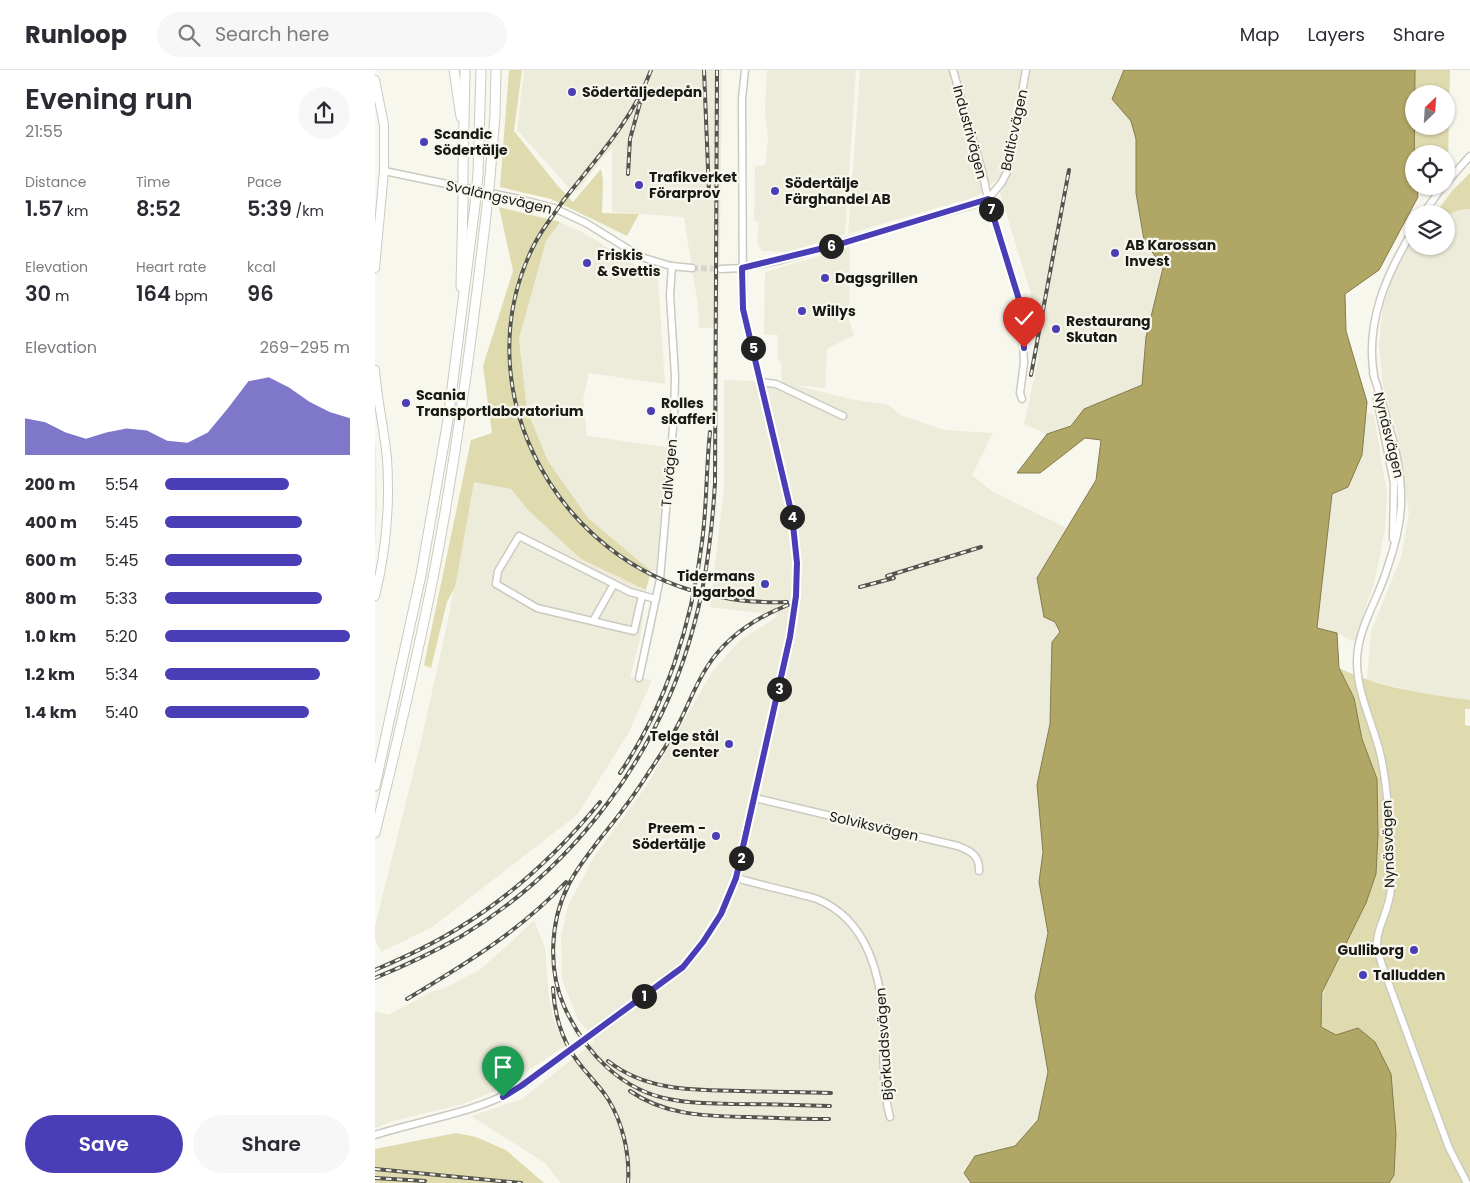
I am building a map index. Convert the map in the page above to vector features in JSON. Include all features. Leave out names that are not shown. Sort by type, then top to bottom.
[{"type":"highway","points":[[454,70],[464,145]]},
{"type":"highway","points":[[461,322],[465,70]]},
{"type":"highway","points":[[375,786],[421,575],[448,420],[478,174],[481,70]]},
{"type":"highway","points":[[375,832],[408,695],[433,577],[458,431],[487,206],[495,115],[496,70]]},
{"type":"main road","points":[[375,80],[384,126],[384,171],[375,268]]},
{"type":"main road","points":[[375,370],[377,398],[387,457],[388,512],[375,596]]},
{"type":"street","points":[[375,1135],[463,1111],[503,1097],[521,1086],[683,967],[703,942],[721,914],[736,878],[790,637],[796,596],[797,563],[792,515],[743,309],[742,98],[745,70]]},
{"type":"street","name":"Industrivägen","points":[[953,70],[982,171],[988,199],[1021,306],[1024,364],[1021,398]]},
{"type":"street","name":"Balticvägen","points":[[988,199],[1002,182],[1008,170],[1026,70]]},
{"type":"street","points":[[1455,173],[1470,156]]},
{"type":"street","name":"Svalängsvägen","points":[[384,171],[554,208],[586,223],[641,257],[673,266],[692,268]]},
{"type":"street","points":[[721,269],[742,268],[840,244],[988,199]]},
{"type":"street","name":"Nynäsvägen","points":[[1405,245],[1387,278],[1378,306],[1372,338],[1373,374],[1394,445],[1401,483],[1398,532],[1382,583],[1364,626],[1357,660],[1360,688],[1381,754],[1386,787],[1391,880],[1389,900],[1379,926],[1377,944],[1382,965],[1446,1139],[1467,1183]]},
{"type":"street","name":"Tallvägen","points":[[639,678],[660,579],[674,416],[675,376],[670,295],[673,266]]},
{"type":"street","points":[[761,382],[776,384],[843,416]]},
{"type":"street","points":[[642,596],[634,631],[537,608],[496,584],[498,571],[519,536],[630,592],[656,599]]},
{"type":"street","points":[[593,621],[613,584]]},
{"type":"street","name":"Solviksvägen","points":[[755,798],[958,846],[972,851],[977,858],[979,871]]},
{"type":"street","name":"Björkuddsvägen","points":[[736,878],[817,899],[835,908],[854,925],[867,945],[880,981],[883,1016],[885,1098],[890,1117]]},
{"type":"shaded area","points":[[509,70],[522,70],[514,131],[573,202],[601,169],[603,180],[602,213],[639,214],[627,236],[551,199],[500,187]]},
{"type":"shaded area","points":[[524,70],[722,70],[719,328],[699,328],[698,306],[684,217],[612,212],[612,149],[603,157],[578,191],[573,192],[517,130]]},
{"type":"shaded area","points":[[767,70],[856,70],[845,234],[788,252],[762,251],[757,243],[759,223],[754,220],[755,166],[765,165],[768,139],[765,110]]},
{"type":"shaded area","points":[[860,70],[1124,70],[1112,99],[1131,121],[1136,139],[1136,193],[1144,240],[1163,268],[1146,337],[1142,385],[1084,409],[1071,426],[1047,434],[1024,424],[1039,356],[1035,343],[1030,291],[996,180],[978,196],[848,234]]},
{"type":"shaded area","points":[[1124,70],[1415,70],[1415,85],[1405,85],[1405,135],[1414,135],[1414,145],[1405,145],[1405,195],[1418,195],[1418,197],[1414,205],[1405,205],[1405,221],[1379,270],[1345,294],[1346,331],[1367,402],[1362,455],[1348,487],[1332,494],[1317,628],[1337,633],[1339,668],[1354,698],[1362,739],[1377,779],[1378,834],[1376,874],[1366,903],[1322,992],[1321,1027],[1336,1035],[1358,1028],[1375,1042],[1391,1074],[1396,1134],[1394,1175],[1389,1183],[971,1183],[964,1173],[975,1156],[1015,1146],[1038,1120],[1048,1072],[1035,997],[1048,933],[1039,882],[1043,852],[1037,785],[1050,724],[1052,642],[1060,632],[1055,622],[1044,617],[1037,578],[1096,480],[1101,440],[1085,438],[1040,473],[1017,473],[1047,434],[1071,426],[1084,409],[1142,385],[1146,337],[1163,268],[1144,240],[1136,193],[1136,139],[1131,121],[1112,99]]},
{"type":"shaded area","points":[[1415,70],[1450,70],[1450,85],[1414,85]]},
{"type":"shaded area","points":[[1414,135],[1449,135],[1448,145],[1415,145]]},
{"type":"shaded area","points":[[1470,173],[1470,209],[1455,212],[1455,205],[1442,205],[1449,195],[1455,195],[1455,188]]},
{"type":"shaded area","points":[[499,207],[560,222],[546,241],[519,339],[527,410],[548,461],[588,518],[651,571],[646,590],[581,559],[528,510],[511,489],[474,482],[455,587],[447,602],[431,668],[424,665],[471,440],[492,433],[483,366],[513,271]]},
{"type":"shaded area","points":[[1470,209],[1470,700],[1413,692],[1367,679],[1371,632],[1401,557],[1409,513],[1396,429],[1383,386],[1379,345],[1383,306],[1394,274],[1405,254],[1455,255],[1455,212]]},
{"type":"shaded area","points":[[560,222],[584,233],[658,279],[665,384],[589,373],[583,399],[587,436],[667,447],[656,571],[651,571],[588,518],[548,461],[527,410],[519,339],[546,241]]},
{"type":"shaded area","points":[[850,247],[849,320],[854,335],[827,349],[825,388],[795,385],[850,399],[889,405],[900,415],[944,430],[993,433],[972,475],[993,492],[1067,528],[1037,578],[1060,632],[1052,642],[1050,724],[1037,785],[1043,852],[1039,882],[1048,933],[1035,997],[1048,1072],[1038,1120],[1015,1146],[975,1156],[964,1173],[971,1183],[561,1183],[545,1163],[471,1116],[522,1099],[594,1042],[578,1020],[562,979],[561,937],[568,906],[593,858],[647,785],[712,672],[739,641],[778,616],[710,607],[724,488],[724,380],[782,382],[781,363],[778,360],[778,335],[764,335],[765,272]]},
{"type":"shaded area","points":[[1366,413],[1374,415],[1387,492],[1385,530],[1375,580],[1354,642],[1337,633],[1317,629],[1332,494],[1362,455]]},
{"type":"shaded area","points":[[375,440],[377,503],[375,548]]},
{"type":"shaded area","points":[[474,481],[511,489],[528,510],[633,583],[646,590],[640,640],[630,677],[652,680],[629,732],[577,815],[432,927],[381,952],[375,939],[375,926],[422,737],[448,620]]},
{"type":"shaded area","points":[[1339,668],[1370,681],[1420,693],[1470,700],[1470,709],[1465,709],[1465,725],[1470,726],[1470,1183],[1389,1183],[1394,1175],[1336,1035],[1321,1027],[1324,988],[1366,903],[1376,874],[1377,779],[1362,739],[1354,698]]},
{"type":"shaded area","points":[[534,920],[545,948],[549,999],[554,1021],[565,1046],[500,1089],[460,1105],[393,1121],[375,1128],[375,1011],[388,1015],[431,992],[443,989],[479,970]]},
{"type":"shaded area","points":[[456,1133],[476,1137],[506,1150],[544,1183],[375,1183],[375,1149]]},
{"type":"tunnel","points":[[692,268],[721,269]]},
{"type":"railway","points":[[651,70],[624,123],[563,201],[534,245],[515,297],[509,350],[516,403],[533,452],[560,498],[596,537],[640,568],[690,590]]},
{"type":"railway","points":[[704,70],[709,193]]},
{"type":"railway","points":[[375,978],[449,943],[502,909],[540,877],[576,842],[607,804],[635,762],[659,718],[679,673],[694,625],[706,572],[715,483],[717,70]]},
{"type":"railway","points":[[628,174],[630,139],[640,103]]},
{"type":"railway","points":[[1031,375],[1069,170]]},
{"type":"railway","points":[[620,773],[651,720],[664,692],[684,633],[702,542],[710,432]]},
{"type":"railway","points":[[887,576],[981,547]]},
{"type":"railway","points":[[860,587],[894,578]]},
{"type":"railway","points":[[707,594],[747,601],[787,602]]},
{"type":"railway","points":[[788,605],[764,616],[742,630],[723,646],[707,667],[677,728],[661,754],[571,880],[558,914],[553,946],[553,961],[555,977],[564,1006],[583,1039],[607,1068],[638,1089],[655,1096],[689,1102],[830,1106]]},
{"type":"railway","points":[[375,970],[457,929],[497,902],[552,855],[600,802]]},
{"type":"railway","points":[[407,999],[511,932],[566,882]]},
{"type":"railway","points":[[553,988],[556,1013],[566,1043],[579,1063],[608,1099],[618,1118],[627,1150],[628,1183]]},
{"type":"railway","points":[[608,1061],[639,1079],[673,1087],[708,1090],[831,1093]]},
{"type":"railway","points":[[630,1091],[658,1105],[687,1113],[717,1116],[829,1119]]},
{"type":"railway","points":[[375,1169],[521,1183]]},
{"type":"railway","points":[[375,1178],[425,1181]]},
{"type":"place","name":"Södertäljedepån","points":[[572,92]]},
{"type":"place","name":"Scandic Södertälje","points":[[424,142]]},
{"type":"place","name":"Trafikverket Förarprov","points":[[639,185]]},
{"type":"place","name":"Södertälje Färghandel AB","points":[[775,191]]},
{"type":"place","name":"AB Karossan Invest","points":[[1115,253]]},
{"type":"place","name":"Friskis & Svettis","points":[[587,263]]},
{"type":"place","name":"Dagsgrillen","points":[[825,278]]},
{"type":"place","name":"Willys","points":[[802,311]]},
{"type":"place","name":"Restaurang Skutan","points":[[1056,329]]},
{"type":"place","name":"Scania Transportlaboratorium","points":[[406,403]]},
{"type":"place","name":"Rolles skafferi","points":[[651,411]]},
{"type":"place","name":"Tidermans bgarbod","points":[[765,584]]},
{"type":"place","name":"Telge stål center","points":[[729,744]]},
{"type":"place","name":"Preem - Södertälje","points":[[716,836]]},
{"type":"place","name":"Gulliborg","points":[[1414,950]]},
{"type":"place","name":"Talludden","points":[[1363,975]]},
{"type":"route","points":[[503,1097],[583,1042],[683,967],[703,942],[721,914],[736,878],[790,637],[796,596],[797,563],[792,515],[770,416],[743,309],[742,268],[781,260],[840,244],[988,199],[1021,306],[1024,348]]}]
